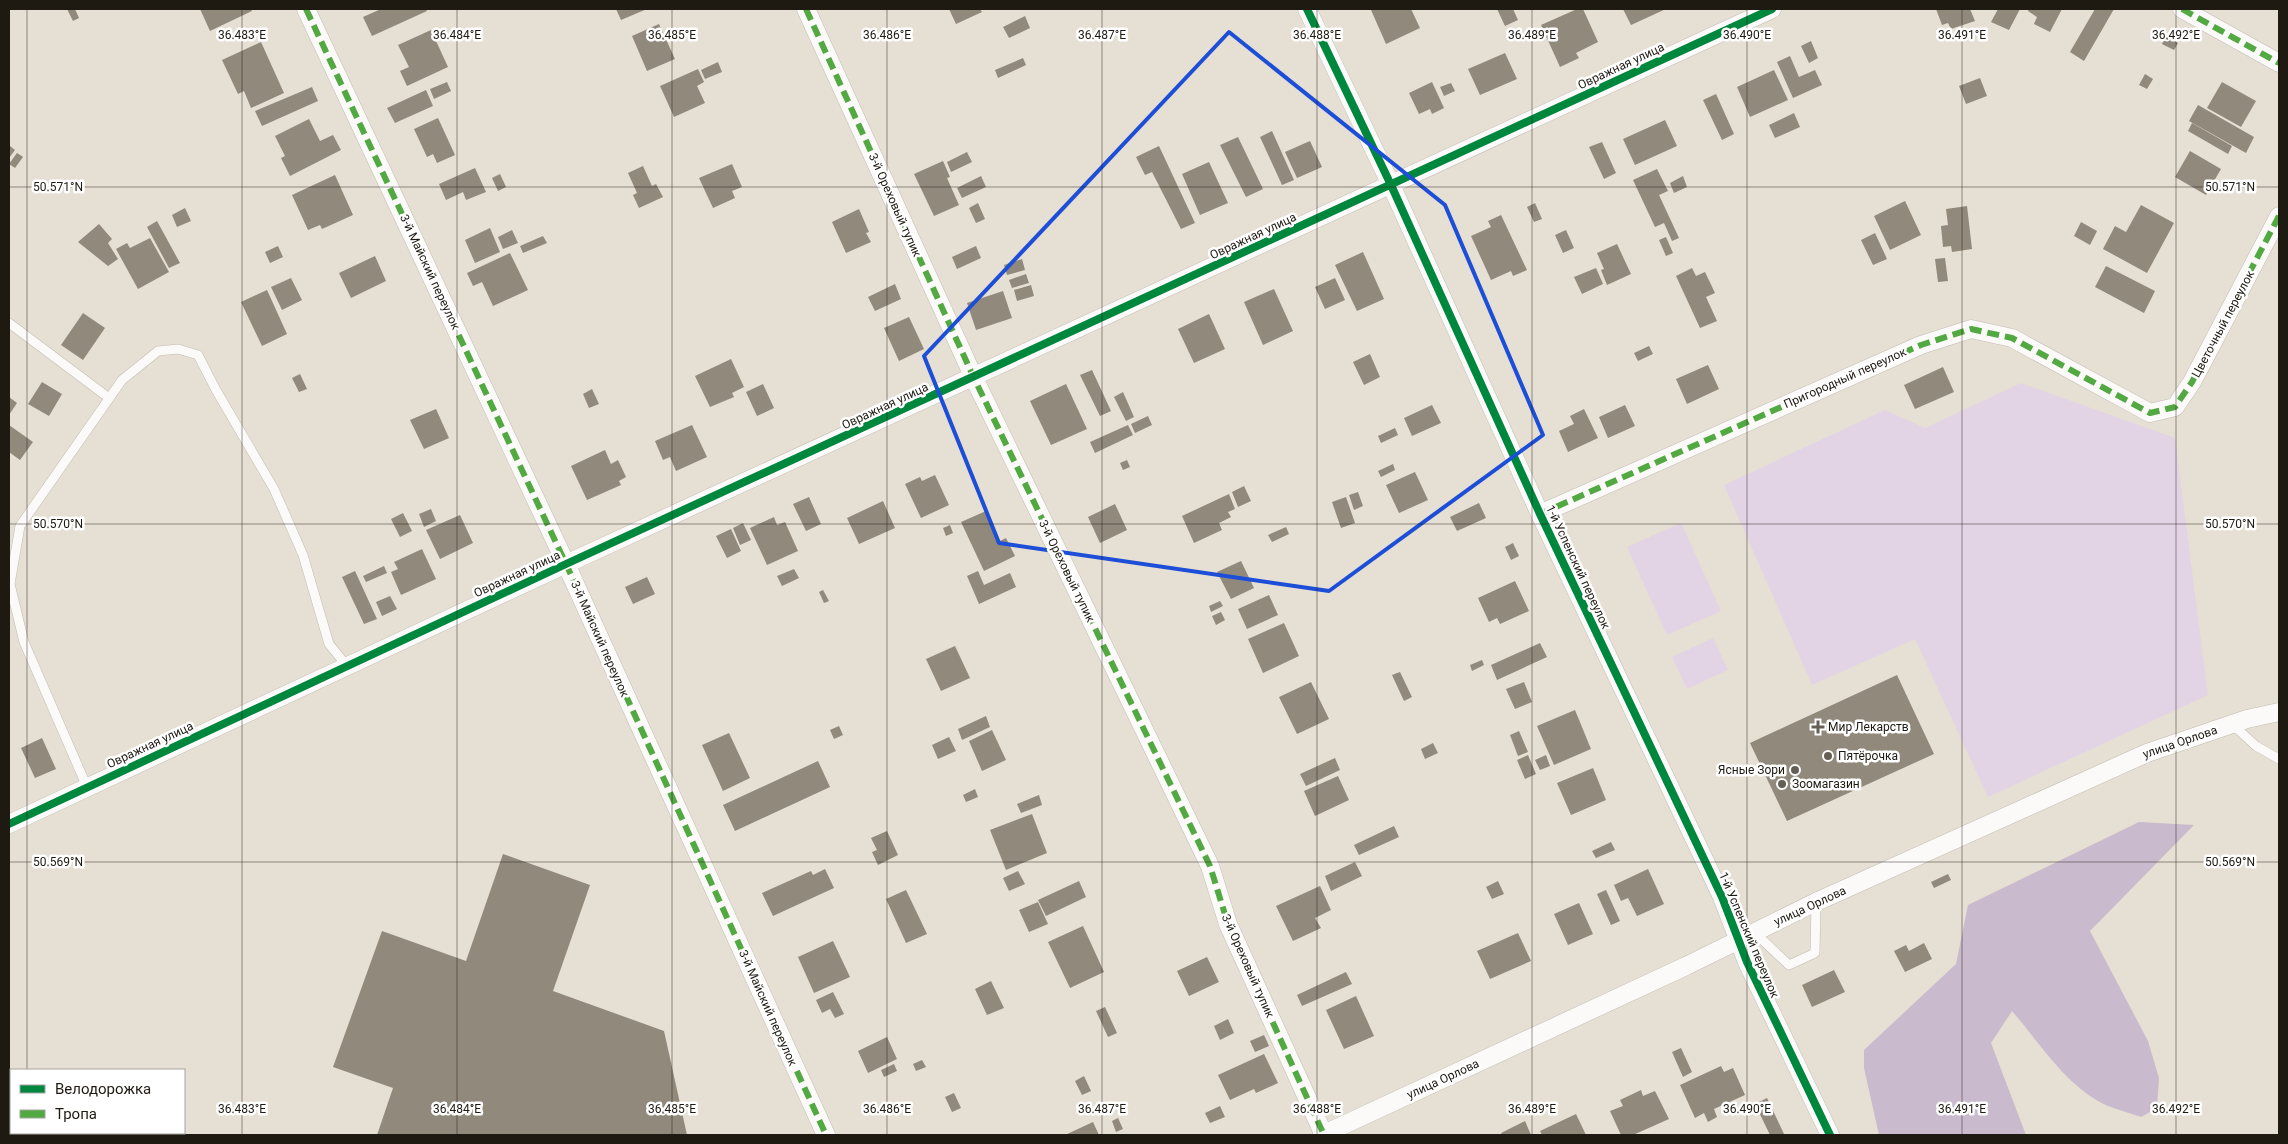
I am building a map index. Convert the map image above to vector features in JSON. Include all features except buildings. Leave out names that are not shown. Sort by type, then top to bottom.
[{"type":"street","name":"3-й Майский переулок","points":[[306,9],[566,564],[826,1135]]},
{"type":"street","name":"3-й Ореховый тупик","points":[[806,9],[974,378],[1210,866],[1228,924],[1323,1135]]},
{"type":"street","name":"1-й Успенский переулок","points":[[1308,9],[1391,185],[1540,514],[1718,888],[1747,936],[1747,962],[1830,1135]]},
{"type":"street","name":"Овражная улица","points":[[9,824],[566,564],[974,378],[1772,9]]},
{"type":"street","points":[[2182,9],[2279,64]]},
{"type":"street","name":"Цветочный переулок","points":[[2150,413],[2175,407],[2192,382],[2279,216]]},
{"type":"street","name":"Пригородный переулок","points":[[1540,514],[1921,345],[1971,329],[2012,338],[2150,413]]},
{"type":"street","name":"улица Орлова","points":[[1323,1135],[1816,902],[2147,753],[2232,724],[2279,712]]},
{"type":"lane","points":[[9,323],[109,398]]},
{"type":"lane","points":[[87,787],[24,642],[10,584],[20,526],[122,380],[158,351],[178,349],[198,355],[216,390],[274,489],[303,555],[329,644],[347,666]]},
{"type":"lane","points":[[2232,724],[2256,746],[2279,759]]},
{"type":"lane","points":[[1747,936],[1788,965],[1815,953],[1816,902]]},
{"type":"highlighted area","points":[[1229,32],[1445,205],[1543,435],[1329,591],[999,543],[924,356]]},
{"type":"shaded area","points":[[2021,383],[2175,438],[2208,695],[1988,797],[1915,639],[1812,685],[1724,485],[1885,410],[1925,428]]},
{"type":"shaded area","points":[[1681,523],[1721,611],[1667,635],[1627,547]]},
{"type":"shaded area","points":[[1713,638],[1728,670],[1687,689],[1672,657]]},
{"type":"shaded area","points":[[2139,822],[2194,825],[2090,931],[2148,1041],[2159,1078],[2157,1108],[2141,1117],[2108,1106],[2093,1098],[2079,1088],[2055,1064],[2012,1011],[1991,1043],[2026,1135],[1879,1135],[1864,1068],[1864,1050],[1956,964],[1968,905]]},
{"type":"marked path","points":[[306,9],[566,564],[826,1135]]},
{"type":"marked path","points":[[806,9],[974,378],[1210,866],[1228,924],[1324,1135]]},
{"type":"marked path","points":[[2182,9],[2279,63]]},
{"type":"marked path","points":[[1540,514],[1921,345],[1971,329],[2012,338],[2150,413],[2175,407],[2192,382],[2279,216]]},
{"type":"cycle path","points":[[1307,9],[1391,185],[1540,514],[1722,897],[1747,962],[1830,1135]]},
{"type":"cycle path","points":[[9,824],[566,564],[1772,9]]},
{"type":"place","name":"Мир Лекарств","points":[[1818,727]]},
{"type":"place","name":"Пятёрочка","points":[[1828,756]]},
{"type":"place","name":"Ясные Зори","points":[[1795,770]]},
{"type":"place","name":"Зоомагазин","points":[[1782,784]]}]
